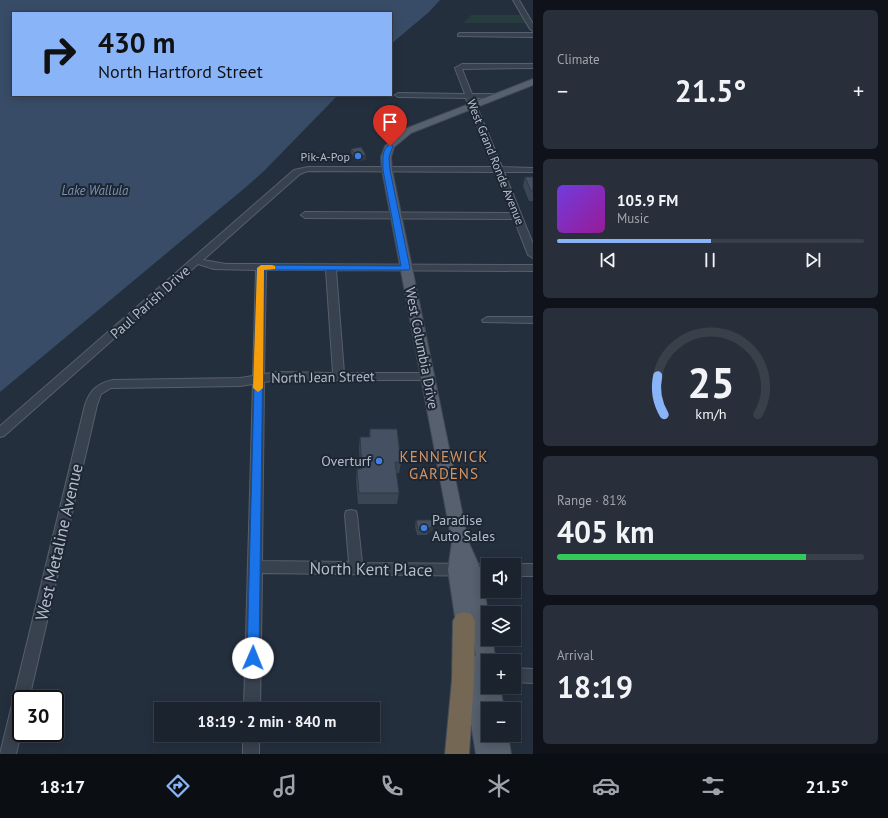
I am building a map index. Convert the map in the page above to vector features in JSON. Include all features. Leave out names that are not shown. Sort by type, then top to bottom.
[{"type":"highway","points":[[457,754],[463,680],[464,621]]},
{"type":"main road","name":"West Columbia Drive","points":[[481,655],[472,570],[460,541],[386,170],[386,154],[390,146],[401,136],[419,126],[533,82]]},
{"type":"main road","name":"West Columbia Drive","points":[[472,570],[464,621],[481,668]]},
{"type":"main road","name":"West Columbia Drive","points":[[484,694],[486,754]]},
{"type":"main road","points":[[499,742],[501,754]]},
{"type":"street","points":[[516,0],[533,29]]},
{"type":"street","points":[[460,35],[533,36]]},
{"type":"street","name":"West Grand Ronde Avenue","points":[[533,66],[462,66],[458,68],[533,255]]},
{"type":"street","points":[[398,95],[496,96]]},
{"type":"street","name":"Paul Parish Drive","points":[[0,433],[197,261],[293,174],[300,170],[386,170]]},
{"type":"street","points":[[386,170],[533,170]]},
{"type":"street","points":[[304,215],[517,216]]},
{"type":"street","points":[[197,261],[222,267],[261,268],[533,268]]},
{"type":"street","points":[[252,702],[261,268]]},
{"type":"street","points":[[331,268],[339,376]]},
{"type":"street","points":[[487,320],[533,320]]},
{"type":"street","name":"North Jean Street","points":[[100,388],[118,382],[240,382],[278,376],[427,377]]},
{"type":"street","name":"West Metaline Avenue","points":[[23,690],[91,405],[95,394],[100,388]]},
{"type":"street","points":[[351,515],[356,568]]},
{"type":"street","name":"North Kent Place","points":[[255,567],[472,570]]},
{"type":"street","points":[[521,570],[533,570]]},
{"type":"street","points":[[521,676],[533,676]]},
{"type":"street","name":"West Metaline Avenue","points":[[8,754],[12,737]]},
{"type":"street","points":[[251,742],[251,754]]},
{"type":"green space","points":[[471,15],[523,15],[527,23],[463,23]]},
{"type":"water","name":"Lake Wallula","points":[[0,0],[440,0],[429,12],[392,43],[392,12],[12,12],[12,96],[337,96],[264,171],[246,187],[0,392]]},
{"type":"building","points":[[391,117],[399,118],[388,128],[382,125]]},
{"type":"building","points":[[361,147],[366,155],[357,156],[351,149]]},
{"type":"building","points":[[525,177],[533,177],[533,191],[531,191]]},
{"type":"building","name":"Overturf","points":[[370,429],[397,429],[401,463],[395,462],[399,493],[359,493],[357,469],[362,469],[360,437],[370,437]]},
{"type":"building","points":[[416,520],[433,520],[434,525],[428,529],[418,530]]},
{"type":"slow traffic","points":[[258,388],[261,268],[272,268]]},
{"type":"place","name":"Pik-A-Pop","points":[[358,156]]},
{"type":"place","name":"Overturf","points":[[379,461]]},
{"type":"place","name":"Paradise Auto Sales","points":[[424,528]]},
{"type":"district","name":"KENNEWICK GARDENS","points":[[444,464]]},
{"type":"route","points":[[253,658],[261,268],[406,268],[386,170],[386,154],[390,146]]}]
